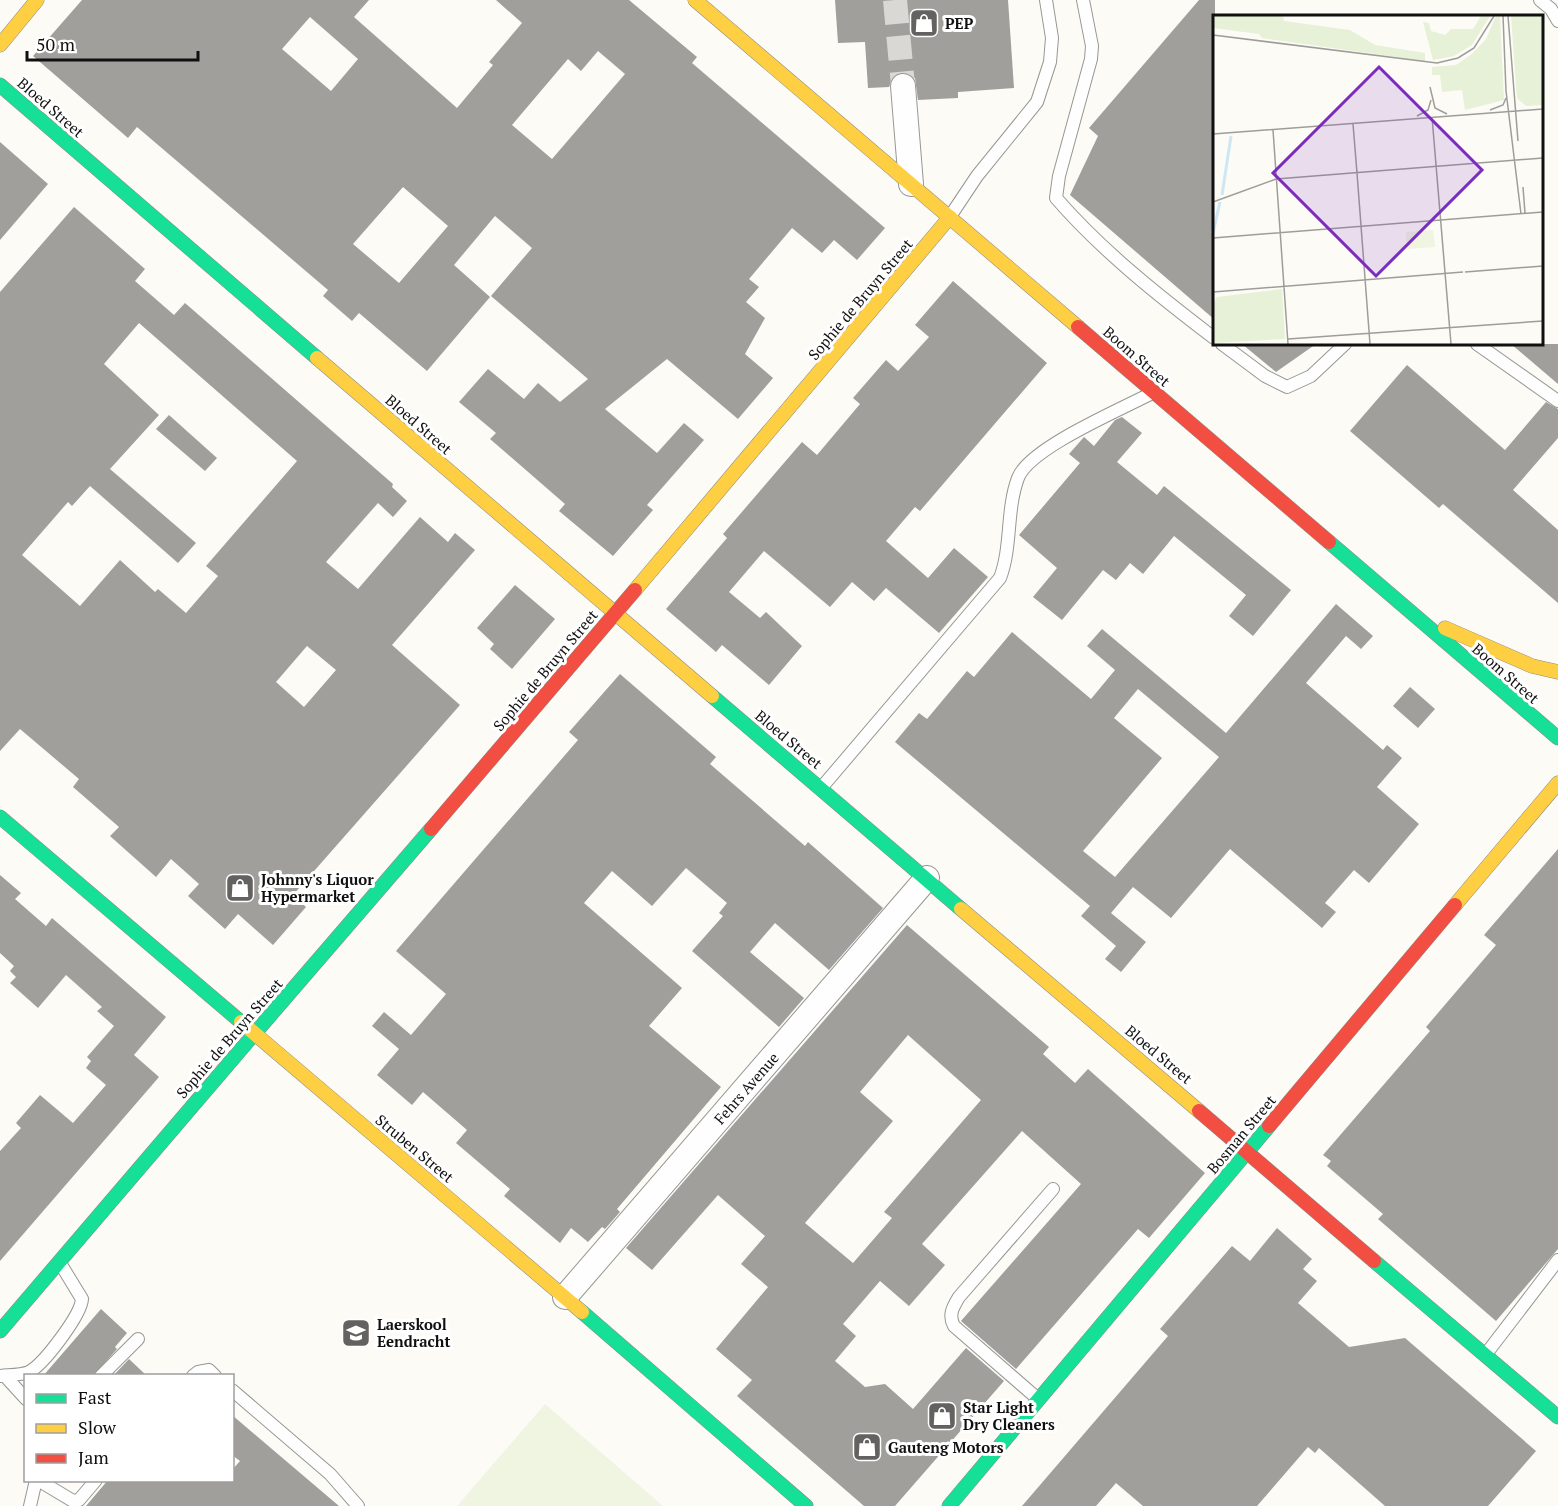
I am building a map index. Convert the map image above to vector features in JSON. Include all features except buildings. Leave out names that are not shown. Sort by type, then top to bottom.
[{"type":"main road","points":[[0,45],[37,0]]},
{"type":"main road","name":"Boom Street","points":[[695,0],[1558,738]]},
{"type":"main road","name":"Bloed Street","points":[[0,85],[615,614],[1558,1417]]},
{"type":"main road","name":"Sophie de Bruyn Street","points":[[0,1330],[60,1263],[615,614],[950,217]]},
{"type":"main road","points":[[1413,614],[1514,658],[1558,672]]},
{"type":"main road","name":"Bosman Street","points":[[949,1506],[1558,783]]},
{"type":"main road","name":"Struben Street","points":[[0,817],[565,1297],[806,1506]]},
{"type":"street","points":[[903,86],[911,184]]},
{"type":"street","name":"Fehrs Avenue","points":[[565,1297],[927,878]]},
{"type":"lane","name":"Sophie de Bruyn Street","points":[[950,217],[977,176],[1037,102],[1050,62],[1052,38],[1046,0]]},
{"type":"lane","points":[[1083,0],[1092,46],[1091,59],[1059,176],[1056,198],[1078,223],[1167,302],[1213,336]]},
{"type":"lane","points":[[1540,0],[1551,9],[1558,21]]},
{"type":"lane","points":[[1223,345],[1265,376],[1287,387],[1296,386],[1311,376],[1344,345]]},
{"type":"lane","points":[[1477,345],[1558,401]]},
{"type":"lane","points":[[821,788],[1000,578],[1005,565],[1006,537],[1018,477],[1031,460],[1050,446],[1154,392]]},
{"type":"lane","points":[[1039,1400],[954,1326],[951,1320],[951,1310],[959,1297],[1053,1189]]},
{"type":"lane","points":[[1485,1354],[1558,1260]]},
{"type":"lane","points":[[3,1376],[29,1372],[78,1316],[82,1299],[60,1263]]},
{"type":"lane","points":[[103,1374],[138,1339]]},
{"type":"lane","points":[[196,1374],[209,1370],[213,1374]]},
{"type":"lane","points":[[3,1376],[24,1397]]},
{"type":"lane","points":[[234,1392],[330,1474],[358,1506]]},
{"type":"lane","points":[[30,1506],[36,1482]]},
{"type":"lane","points":[[40,1482],[73,1501],[79,1500],[94,1482]]},
{"type":"green space","points":[[545,1404],[663,1506],[457,1506]]},
{"type":"tunnel","points":[[895,0],[903,86]]},
{"type":"traffic: fast","points":[[0,85],[317,358]]},
{"type":"traffic: fast","points":[[1329,542],[1558,738]]},
{"type":"traffic: fast","points":[[712,696],[961,909]]},
{"type":"traffic: fast","points":[[0,817],[241,1022]]},
{"type":"traffic: fast","points":[[255,1033],[431,829]]},
{"type":"traffic: fast","points":[[0,1331],[255,1033]]},
{"type":"traffic: fast","points":[[949,1506],[1269,1126]]},
{"type":"traffic: fast","points":[[1374,1261],[1558,1417]]},
{"type":"traffic: fast","points":[[582,1312],[806,1506]]},
{"type":"traffic: slow","points":[[0,45],[37,0]]},
{"type":"traffic: slow","points":[[695,0],[1078,327]]},
{"type":"traffic: slow","points":[[635,590],[950,217]]},
{"type":"traffic: slow","points":[[317,358],[712,696]]},
{"type":"traffic: slow","points":[[1445,628],[1532,666],[1558,672]]},
{"type":"traffic: slow","points":[[1455,905],[1558,783]]},
{"type":"traffic: slow","points":[[961,909],[1199,1111]]},
{"type":"traffic: slow","points":[[241,1022],[582,1312]]},
{"type":"traffic: jam","points":[[1078,327],[1329,542]]},
{"type":"traffic: jam","points":[[431,829],[635,590]]},
{"type":"traffic: jam","points":[[1269,1126],[1455,905]]},
{"type":"traffic: jam","points":[[1199,1111],[1374,1261]]},
{"type":"place","name":"PEP","points":[[924,23]]},
{"type":"place","name":"Johnny's Liquor Hypermarket","points":[[240,888]]},
{"type":"place","name":"Laerskool Eendracht","points":[[356,1333]]},
{"type":"place","name":"Star Light Dry Cleaners","points":[[942,1416]]},
{"type":"place","name":"Gauteng Motors","points":[[867,1447]]}]
